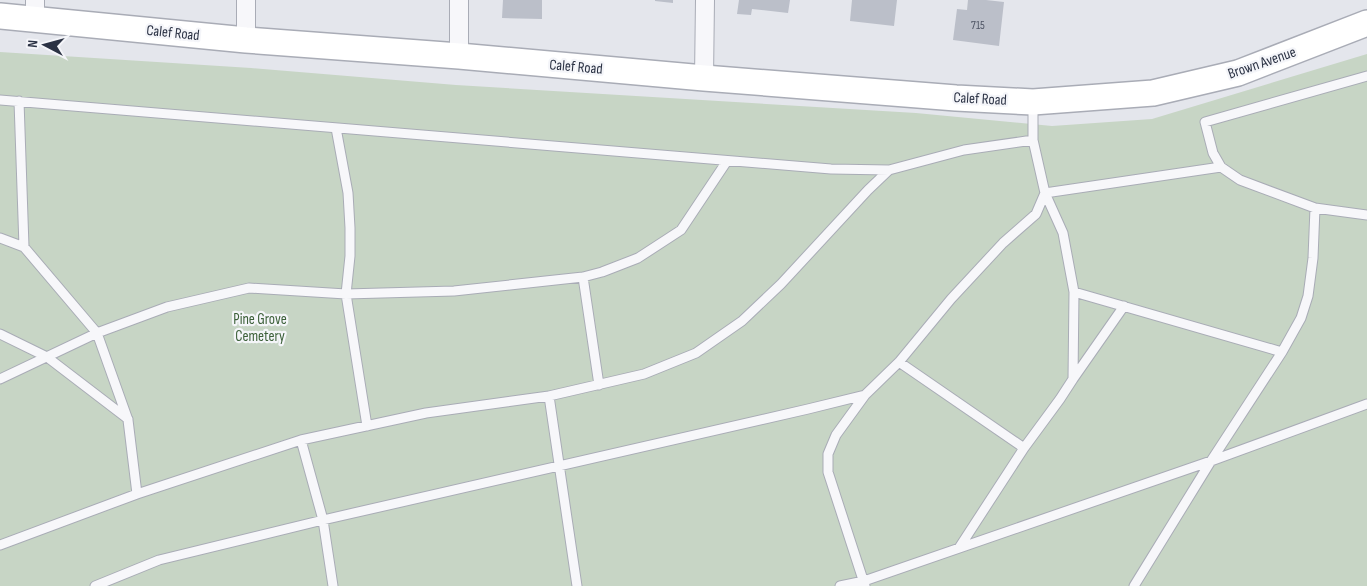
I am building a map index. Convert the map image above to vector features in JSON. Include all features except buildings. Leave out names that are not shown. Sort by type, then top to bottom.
[{"type":"main road","name":"Calef Road","points":[[0,16],[35,10],[246,40],[956,98],[1033,102],[1153,93]]},
{"type":"main road","name":"Brown Avenue","points":[[1153,93],[1238,73],[1367,23]]},
{"type":"street","points":[[246,0],[246,40]]},
{"type":"street","points":[[458,0],[458,56]]},
{"type":"street","points":[[704,78],[705,0]]},
{"type":"lane","points":[[1367,76],[1205,122],[1214,153],[1221,167],[1240,180],[1315,208],[1367,215]]},
{"type":"lane","points":[[0,100],[831,169],[889,170],[964,150],[1033,140]]},
{"type":"lane","points":[[19,102],[24,247]]},
{"type":"lane","points":[[1033,102],[1033,140],[1046,194],[1063,233],[1074,292],[1073,379]]},
{"type":"lane","points":[[336,128],[348,193],[350,219],[350,256],[346,294],[366,426]]},
{"type":"lane","points":[[0,379],[97,333],[168,307],[249,288],[346,294],[454,291],[584,277],[602,272],[638,258],[681,230],[727,161]]},
{"type":"lane","points":[[1046,194],[1221,167]]},
{"type":"lane","points":[[0,545],[137,494],[301,440],[426,413],[549,396],[644,374],[696,353],[742,321],[781,284],[889,170]]},
{"type":"lane","points":[[864,583],[828,472],[828,454],[836,435],[865,395],[899,362],[951,299],[1003,243],[1036,214],[1046,194]]},
{"type":"lane","points":[[1134,586],[1211,461],[1282,352],[1301,318],[1308,296],[1313,258],[1315,208]]},
{"type":"lane","points":[[0,238],[24,247],[97,333],[128,420],[137,494]]},
{"type":"lane","points":[[584,277],[600,384]]},
{"type":"lane","points":[[1074,292],[1282,352]]},
{"type":"lane","points":[[959,548],[1024,448],[1124,306]]},
{"type":"lane","points":[[0,334],[47,357],[128,420]]},
{"type":"lane","points":[[899,362],[1024,448]]},
{"type":"lane","points":[[95,586],[159,560],[323,520],[798,412],[865,395]]},
{"type":"lane","points":[[549,396],[577,586]]},
{"type":"lane","points":[[840,586],[864,583],[1367,404]]},
{"type":"lane","points":[[301,440],[323,520],[333,586]]},
{"type":"green space","name":"Pine Grove Cemetery","points":[[0,52],[251,68],[456,85],[916,113],[1052,126],[1152,119],[1367,54],[1367,586],[0,586]]}]
